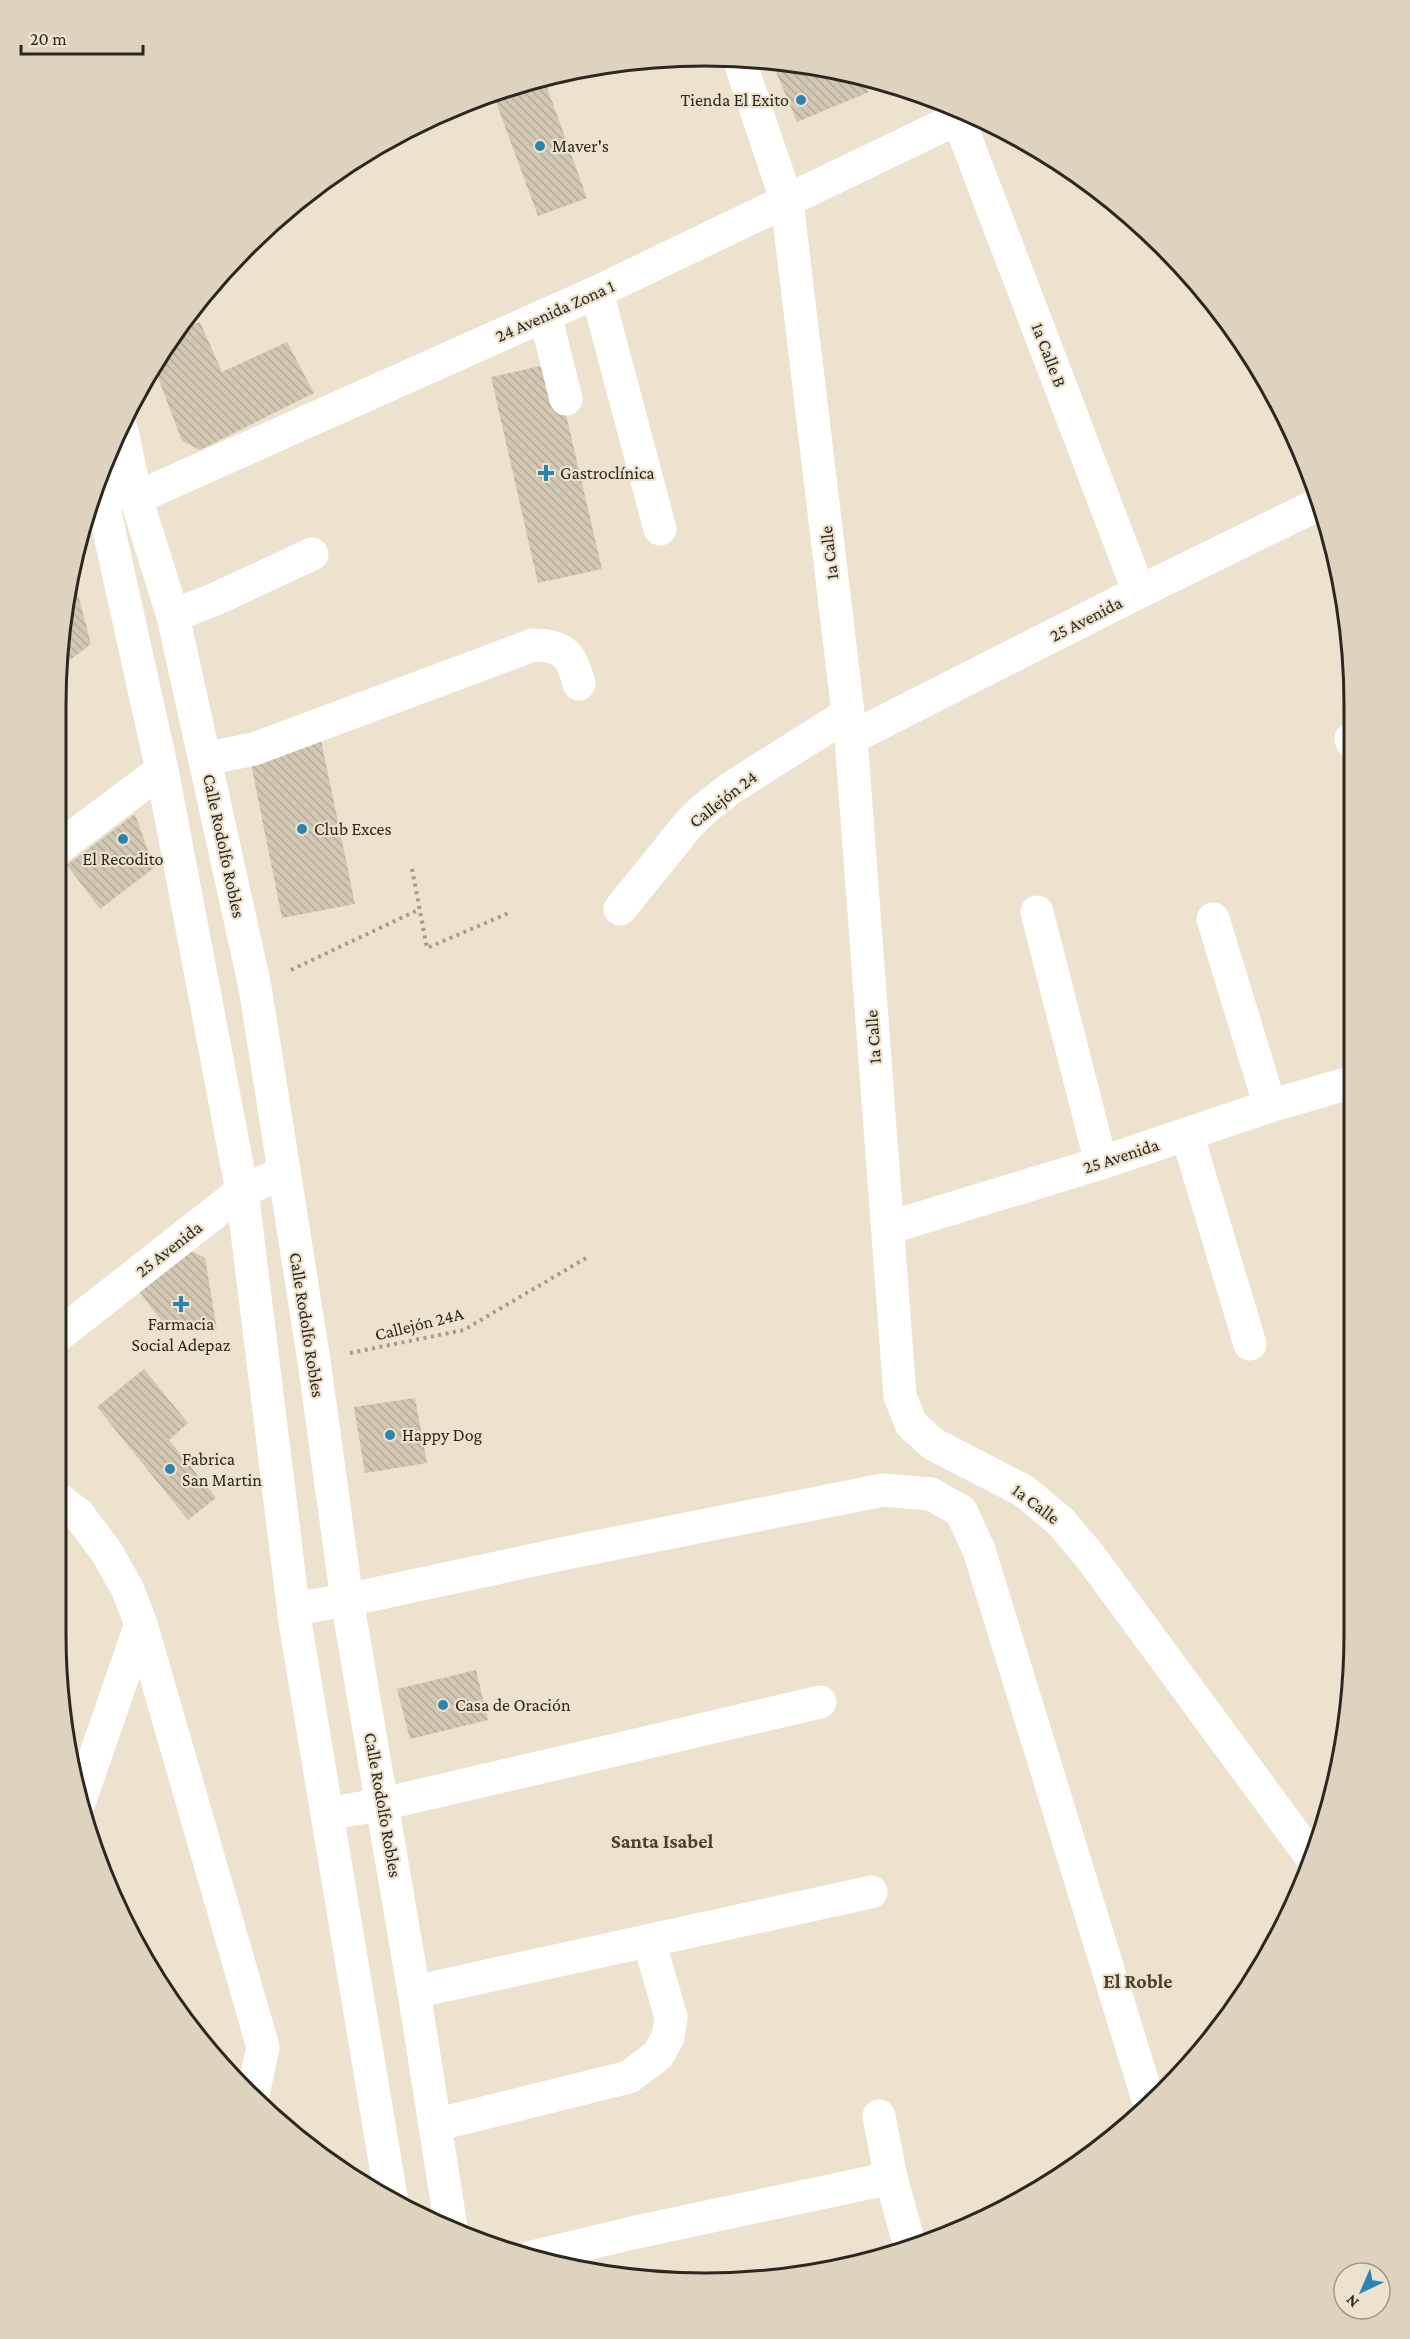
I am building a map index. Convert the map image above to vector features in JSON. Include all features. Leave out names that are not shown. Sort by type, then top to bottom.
[{"type":"street","name":"1a Calle","points":[[742,67],[787,202],[849,726],[900,1396],[911,1424],[933,1444],[1024,1491],[1061,1522],[1089,1555],[1306,1850]]},
{"type":"street","name":"24 Avenida Zona 1","points":[[136,498],[597,292],[958,119]]},
{"type":"street","name":"1a Calle B","points":[[966,122],[1139,592]]},
{"type":"street","points":[[597,292],[660,529]]},
{"type":"street","points":[[545,315],[566,399]]},
{"type":"street","name":"Calle Rodolfo Robles","points":[[124,440],[136,498],[173,616],[255,987],[314,1361],[347,1600],[383,1804],[450,2219]]},
{"type":"street","points":[[106,483],[136,498]]},
{"type":"street","points":[[102,496],[162,770],[242,1191],[294,1610],[390,2190]]},
{"type":"street","name":"25 Avenida","points":[[849,726],[1139,592],[1312,507]]},
{"type":"street","points":[[173,616],[312,554]]},
{"type":"street","points":[[205,759],[254,749],[533,645],[551,645],[566,653],[574,667],[579,684]]},
{"type":"street","name":"Callejón 24","points":[[620,909],[688,825],[704,809],[731,788],[849,726]]},
{"type":"street","points":[[66,842],[162,770]]},
{"type":"street","points":[[1037,912],[1101,1163]]},
{"type":"street","points":[[1213,919],[1270,1106]]},
{"type":"street","name":"25 Avenida","points":[[888,1228],[1101,1163],[1270,1106],[1344,1085]]},
{"type":"street","points":[[1187,1134],[1250,1344]]},
{"type":"street","name":"25 Avenida","points":[[66,1329],[242,1191],[283,1173]]},
{"type":"street","points":[[294,1610],[883,1490],[931,1494],[961,1511],[979,1550],[1147,2095]]},
{"type":"street","points":[[66,1505],[78,1514],[106,1551],[127,1588],[141,1624],[263,2048],[255,2087]]},
{"type":"street","points":[[85,1786],[141,1624]]},
{"type":"street","points":[[327,1814],[383,1804],[820,1702]]},
{"type":"street","points":[[414,1992],[871,1892]]},
{"type":"street","points":[[435,2125],[629,2077],[658,2055],[668,2037],[671,2017],[649,1941]]},
{"type":"street","points":[[879,2116],[891,2178],[908,2240]]},
{"type":"street","points":[[549,2253],[891,2178]]},
{"type":"path","points":[[412,869],[427,948],[511,912]]},
{"type":"path","points":[[255,987],[420,909]]},
{"type":"path","name":"Callejón 24A","points":[[314,1361],[464,1330],[586,1258]]},
{"type":"building","points":[[775,70],[830,78],[867,87],[869,92],[797,122]]},
{"type":"building","name":"Maver's","points":[[547,86],[587,198],[538,216],[496,102]]},
{"type":"building","points":[[200,322],[222,372],[287,342],[314,393],[200,450],[182,441],[158,376],[191,325]]},
{"type":"building","name":"Gastroclínica","points":[[554,363],[602,569],[538,583],[491,377]]},
{"type":"building","points":[[77,589],[91,644],[67,662]]},
{"type":"building","name":"Club Exces","points":[[321,740],[355,904],[282,918],[249,754]]},
{"type":"building","name":"El Recodito","points":[[135,814],[154,868],[100,909],[67,865]]},
{"type":"building","name":"Farmacia Social Adepaz","points":[[181,1246],[205,1258],[217,1330],[166,1327],[132,1282]]},
{"type":"building","name":"Fabrica San Martin","points":[[144,1369],[188,1423],[169,1440],[216,1498],[188,1520],[97,1407]]},
{"type":"building","name":"Happy Dog","points":[[415,1398],[427,1463],[365,1473],[354,1407]]},
{"type":"building","name":"Casa de Oración","points":[[476,1670],[488,1720],[410,1739],[397,1689]]},
{"type":"place","name":"Tienda El Exito","points":[[801,100]]},
{"type":"place","name":"Maver's","points":[[540,146]]},
{"type":"place","name":"Gastroclínica","points":[[546,473]]},
{"type":"place","name":"Club Exces","points":[[302,829]]},
{"type":"place","name":"El Recodito","points":[[123,839]]},
{"type":"place","name":"Farmacia Social Adepaz","points":[[181,1304]]},
{"type":"place","name":"Happy Dog","points":[[390,1435]]},
{"type":"place","name":"Fabrica San Martin","points":[[170,1469]]},
{"type":"place","name":"Casa de Oración","points":[[443,1705]]},
{"type":"district","name":"Santa Isabel","points":[[662,1841]]},
{"type":"district","name":"El Roble","points":[[1138,1981]]}]
